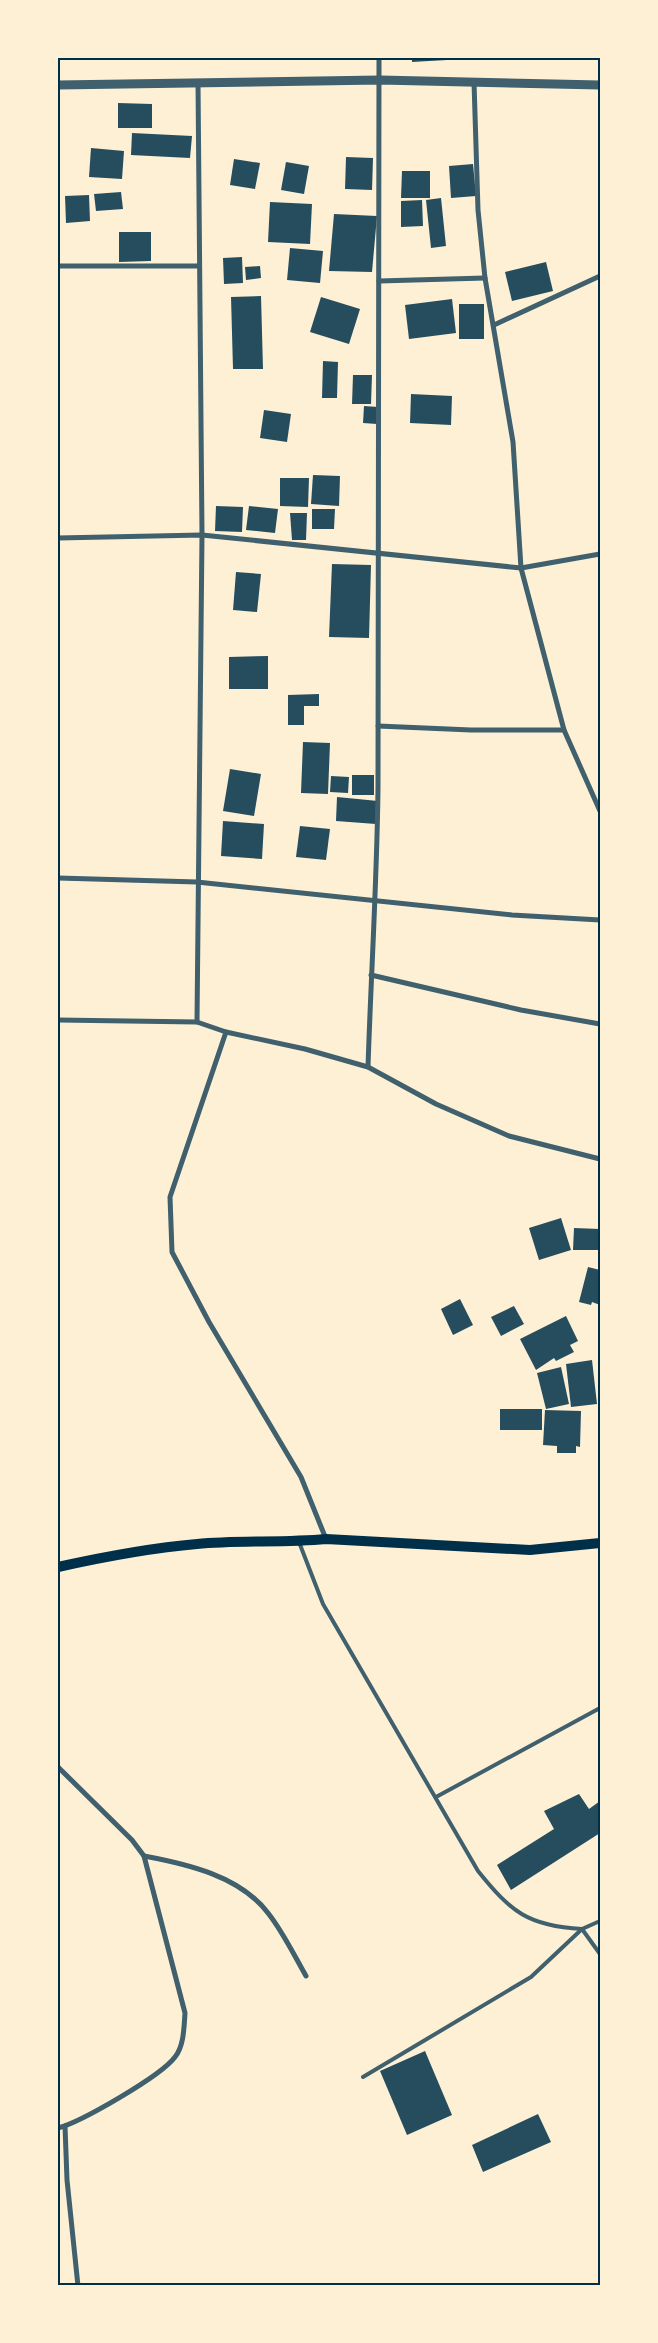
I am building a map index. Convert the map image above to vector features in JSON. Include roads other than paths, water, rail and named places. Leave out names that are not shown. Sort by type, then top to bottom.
[{"type":"main road","points":[[58,1567],[96,1558],[197,1544],[299,1542],[326,1539],[530,1550],[600,1543]]},
{"type":"street","points":[[368,1067],[377,863],[379,58]]},
{"type":"street","points":[[58,84],[380,80],[600,85]]},
{"type":"street","points":[[197,1022],[202,535],[198,82]]},
{"type":"street","points":[[474,82],[478,210],[485,278],[513,442],[521,568],[564,730],[600,810]]},
{"type":"street","points":[[58,266],[199,266]]},
{"type":"street","points":[[494,324],[600,276]]},
{"type":"street","points":[[379,281],[485,278]]},
{"type":"street","points":[[58,538],[202,535],[521,568],[600,554]]},
{"type":"street","points":[[378,726],[472,730],[564,730]]},
{"type":"street","points":[[58,878],[197,882],[512,915],[600,920]]},
{"type":"street","points":[[371,974],[521,1010],[600,1024]]},
{"type":"street","points":[[58,1020],[197,1022],[226,1032],[305,1049],[368,1067],[436,1104],[509,1136],[600,1158]]},
{"type":"street","points":[[226,1032],[170,1197],[172,1252],[214,1331],[271,1430],[292,1461],[326,1539]]},
{"type":"street","points":[[58,1767],[132,1840],[144,1856],[185,2013],[183,2036],[175,2057],[160,2072],[97,2110],[66,2126],[58,2128]]},
{"type":"street","points":[[144,1856],[184,1863],[243,1889],[268,1912],[306,1976]]},
{"type":"street","points":[[66,2126],[67,2180],[78,2286]]},
{"type":"lane","points":[[299,1542],[324,1604],[478,1871],[495,1892],[518,1913],[541,1924],[582,1929],[600,1954]]},
{"type":"lane","points":[[436,1797],[600,1708]]},
{"type":"lane","points":[[363,2077],[531,1977],[582,1929],[600,1922]]}]
